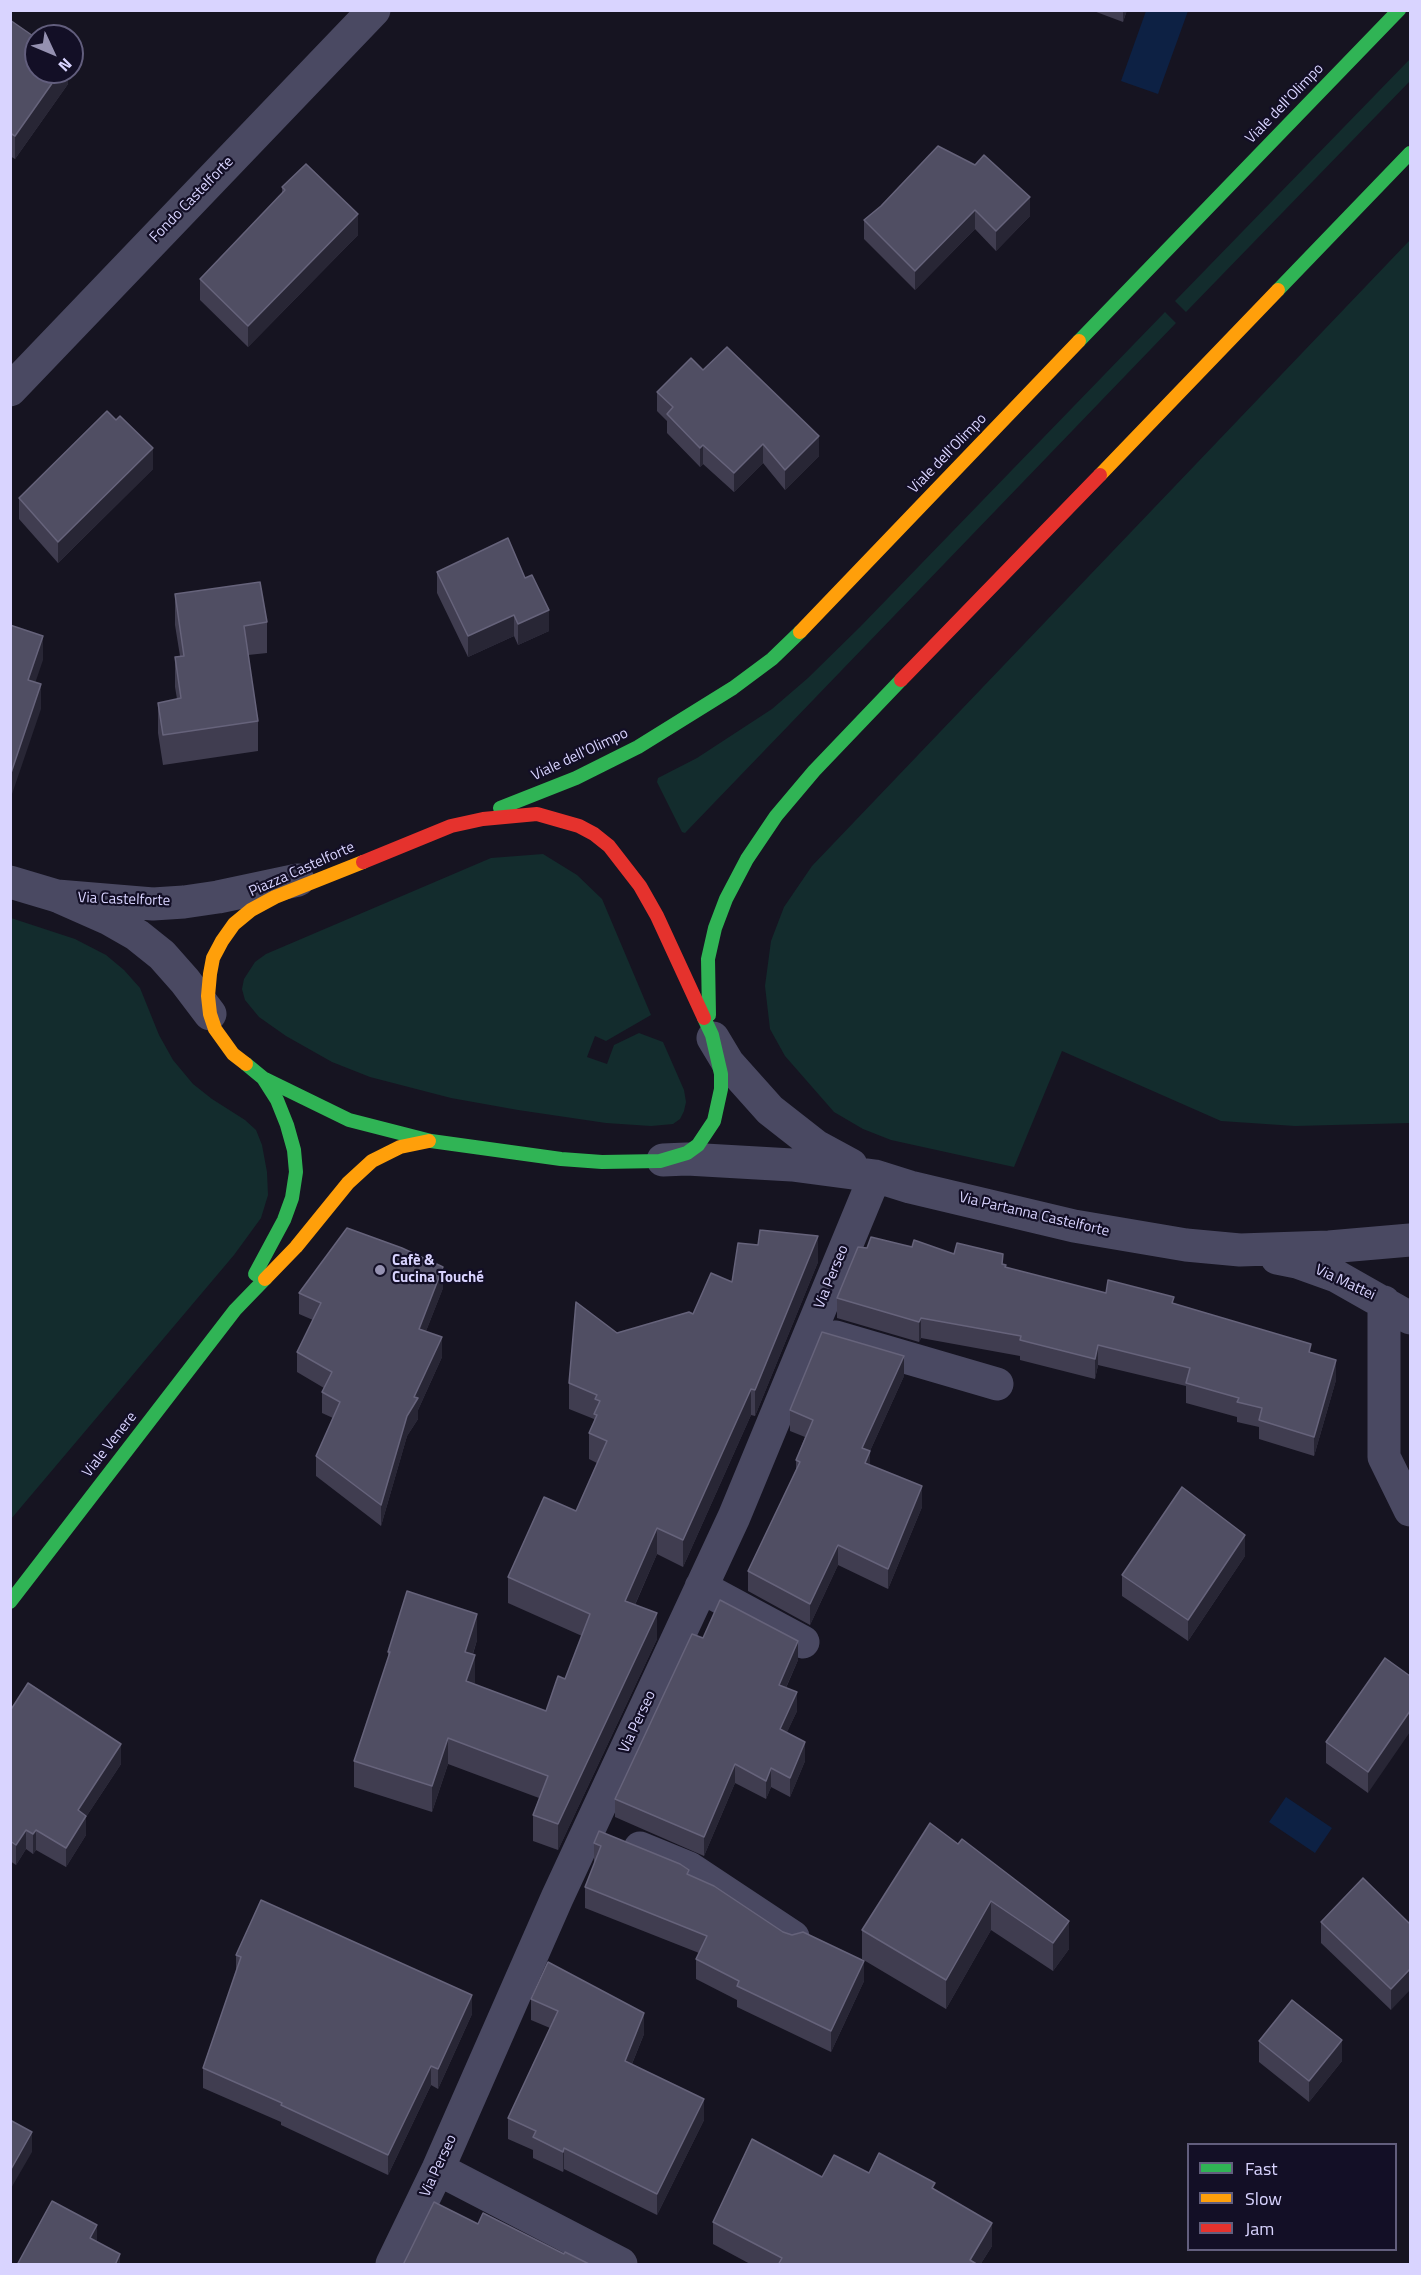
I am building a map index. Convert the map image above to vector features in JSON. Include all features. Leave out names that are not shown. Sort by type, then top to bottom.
[{"type":"street","name":"Fondo Castelforte","points":[[10,390],[374,10]]},
{"type":"street","name":"Viale dell'Olimpo","points":[[451,826],[576,778],[638,747],[733,688],[772,659],[1399,10]]},
{"type":"street","points":[[875,1176],[823,1150],[777,1116],[735,1072],[711,1035],[708,1005],[708,959],[715,928],[726,899],[747,859],[776,816],[831,754],[1410,153]]},
{"type":"street","name":"Piazza Castelforte","points":[[537,814],[560,819],[594,834],[622,861],[657,916],[711,1035],[721,1074],[721,1089],[714,1121],[707,1134],[687,1153],[660,1161],[602,1162],[561,1159],[431,1141],[350,1120],[263,1078],[233,1054],[215,1029],[208,996],[213,958],[234,924],[251,910],[275,897],[451,826],[491,818],[537,814]]},
{"type":"street","name":"Via Castelforte","points":[[57,896],[153,904],[184,902],[333,873]]},
{"type":"street","name":"Via Castelforte","points":[[10,882],[57,896],[109,919],[137,935],[162,955],[210,1014]]},
{"type":"street","name":"Viale Venere","points":[[235,1310],[284,1220],[292,1198],[296,1172],[294,1150],[287,1125],[277,1100],[263,1078]]},
{"type":"street","name":"Viale Venere","points":[[10,1602],[235,1310],[296,1247],[348,1183],[372,1161],[400,1147],[431,1141]]},
{"type":"street","name":"Via Partanna Castelforte","points":[[660,1161],[687,1159],[792,1165],[875,1176],[910,1187],[1074,1226],[1139,1239],[1240,1250],[1329,1247],[1410,1240]]},
{"type":"street","name":"Via Perseo","points":[[393,2265],[438,2169],[589,1827],[734,1517],[875,1176]]},
{"type":"street","name":"Via Mattei","points":[[1240,1250],[1297,1262],[1336,1276],[1397,1310]]},
{"type":"street","points":[[1397,1310],[1384,1457],[1410,1510]]},
{"type":"street","points":[[811,1330],[997,1384]]},
{"type":"street","points":[[701,1587],[803,1642]]},
{"type":"street","points":[[589,1827],[689,1868],[793,1937]]},
{"type":"street","points":[[438,2169],[621,2265]]},
{"type":"green space","points":[[1410,59],[1410,81],[1186,312],[1175,301]]},
{"type":"green space","points":[[1410,240],[1410,1123],[1295,1126],[1221,1121],[1062,1051],[1014,1167],[891,1140],[863,1129],[834,1112],[785,1056],[770,1029],[765,986],[771,941],[784,907],[812,866]]},
{"type":"green space","points":[[1165,312],[1176,323],[685,833],[682,832],[657,782],[658,778],[697,758],[772,709],[808,678]]},
{"type":"green space","points":[[543,854],[577,875],[602,899],[651,1015],[606,1041],[595,1036],[587,1057],[607,1064],[614,1045],[639,1033],[663,1042],[684,1090],[686,1102],[680,1119],[673,1124],[651,1126],[606,1123],[518,1110],[451,1098],[370,1077],[332,1062],[286,1036],[259,1017],[245,1000],[242,989],[244,979],[255,962],[266,954],[491,858]]},
{"type":"green space","points":[[11,918],[75,939],[106,955],[124,970],[140,988],[159,1035],[173,1060],[193,1084],[256,1130],[262,1145],[267,1172],[268,1195],[261,1218],[234,1255],[11,1519]]},
{"type":"water","points":[[1146,11],[1188,11],[1158,94],[1121,81]]},
{"type":"water","points":[[1286,1797],[1332,1828],[1315,1853],[1269,1822]]},
{"type":"building","points":[[10,20],[24,30],[24,84],[52,84],[15,136],[10,133]]},
{"type":"building","points":[[938,146],[975,165],[984,155],[1030,197],[996,231],[975,210],[915,271],[864,220],[881,206]]},
{"type":"building","points":[[306,164],[358,214],[248,326],[200,279],[285,190],[282,187]]},
{"type":"building","points":[[727,347],[819,436],[785,470],[763,444],[734,473],[703,445],[700,448],[667,414],[673,407],[657,392],[691,358],[703,370]]},
{"type":"building","points":[[107,411],[116,420],[120,416],[153,448],[58,542],[19,498]]},
{"type":"building","points":[[508,538],[525,578],[532,575],[549,610],[518,624],[514,615],[468,636],[437,572]]},
{"type":"building","points":[[260,582],[267,622],[244,626],[258,721],[163,735],[158,703],[181,698],[175,657],[184,656],[175,594]]},
{"type":"building","points":[[10,625],[43,636],[28,680],[41,684],[11,773]]},
{"type":"building","points":[[347,1228],[402,1248],[443,1267],[419,1329],[442,1337],[414,1397],[418,1398],[407,1416],[381,1505],[316,1456],[340,1402],[322,1392],[332,1372],[297,1352],[321,1303],[299,1293]]},
{"type":"building","points":[[760,1230],[818,1236],[755,1390],[751,1389],[683,1540],[657,1528],[625,1601],[657,1613],[558,1824],[533,1815],[548,1776],[448,1738],[432,1786],[354,1761],[390,1652],[388,1652],[407,1591],[477,1614],[465,1652],[475,1655],[466,1681],[546,1711],[558,1676],[565,1679],[590,1614],[508,1577],[544,1497],[576,1511],[607,1441],[589,1433],[600,1401],[595,1399],[597,1395],[569,1383],[576,1302],[617,1333],[689,1312],[693,1314],[711,1273],[732,1282],[738,1243],[758,1245]]},
{"type":"building","points":[[871,1237],[912,1247],[914,1240],[954,1254],[957,1243],[1003,1254],[1002,1264],[1006,1265],[1005,1267],[1106,1293],[1108,1280],[1174,1297],[1172,1303],[1311,1344],[1309,1352],[1336,1360],[1314,1437],[1259,1420],[1262,1408],[1237,1402],[1239,1398],[1186,1383],[1190,1368],[1098,1345],[1095,1359],[1020,1340],[1021,1336],[921,1318],[919,1322],[837,1298],[858,1247],[867,1248]]},
{"type":"building","points":[[822,1332],[904,1356],[862,1448],[870,1451],[865,1463],[922,1486],[888,1569],[838,1545],[810,1604],[748,1571],[800,1462],[796,1460],[813,1420],[790,1410]]},
{"type":"building","points":[[1182,1487],[1245,1535],[1188,1620],[1122,1575]]},
{"type":"building","points":[[720,1600],[798,1641],[779,1685],[797,1692],[780,1729],[805,1742],[790,1778],[771,1768],[766,1781],[735,1764],[704,1837],[615,1799],[692,1634],[703,1638]]},
{"type":"building","points":[[1385,1658],[1410,1676],[1410,1711],[1368,1772],[1326,1742]]},
{"type":"building","points":[[28,1683],[121,1744],[78,1810],[86,1816],[66,1848],[36,1830],[33,1834],[26,1830],[16,1845],[10,1841],[10,1711]]},
{"type":"building","points":[[930,1823],[958,1844],[962,1839],[1069,1921],[1053,1943],[991,1901],[946,1980],[862,1930]]},
{"type":"building","points":[[599,1831],[680,1864],[689,1870],[687,1874],[714,1886],[783,1932],[792,1935],[803,1932],[864,1961],[831,2031],[737,1986],[739,1981],[696,1959],[707,1936],[585,1887],[601,1846],[594,1843]]},
{"type":"building","points":[[1363,1878],[1410,1924],[1410,1969],[1391,1989],[1321,1922]]},
{"type":"building","points":[[261,1900],[472,1995],[438,2069],[431,2066],[388,2155],[281,2105],[282,2103],[203,2068],[241,1957],[236,1955]]},
{"type":"building","points":[[548,1962],[644,2013],[625,2061],[704,2099],[657,2194],[564,2148],[563,2152],[533,2137],[536,2131],[508,2118],[558,2011],[531,1999]]},
{"type":"building","points":[[1292,2000],[1342,2040],[1309,2081],[1259,2041]]},
{"type":"building","points":[[10,2120],[32,2132],[10,2171]]},
{"type":"building","points":[[752,2139],[822,2177],[834,2155],[869,2173],[879,2153],[935,2183],[932,2188],[992,2223],[970,2260],[978,2265],[778,2265],[782,2258],[713,2222]]},
{"type":"building","points":[[52,2201],[97,2225],[90,2238],[120,2254],[115,2265],[17,2265]]},
{"type":"building","points":[[434,2202],[478,2224],[483,2213],[564,2254],[565,2252],[591,2265],[403,2265]]},
{"type":"traffic: fast","points":[[1079,341],[1399,10]]},
{"type":"traffic: fast","points":[[1278,290],[1410,153]]},
{"type":"traffic: fast","points":[[500,808],[576,778],[638,747],[733,688],[772,659],[800,632]]},
{"type":"traffic: fast","points":[[709,1015],[708,959],[715,928],[726,899],[747,859],[776,816],[814,771],[901,680]]},
{"type":"traffic: fast","points":[[246,1064],[263,1078],[349,1120],[431,1141],[561,1159],[602,1162],[660,1161],[687,1153],[698,1145],[714,1121],[721,1089],[721,1074],[712,1035],[704,1018]]},
{"type":"traffic: fast","points":[[255,1274],[284,1220],[292,1198],[296,1172],[294,1150],[287,1125],[277,1100],[263,1078]]},
{"type":"traffic: fast","points":[[10,1602],[235,1310],[265,1279]]},
{"type":"traffic: slow","points":[[1100,475],[1278,290]]},
{"type":"traffic: slow","points":[[800,632],[1079,341]]},
{"type":"traffic: slow","points":[[246,1064],[233,1054],[215,1029],[210,1014],[208,996],[210,974],[213,958],[222,941],[234,924],[251,910],[275,897],[363,862]]},
{"type":"traffic: slow","points":[[265,1279],[296,1247],[348,1183],[372,1161],[400,1147],[429,1141]]},
{"type":"traffic: jam","points":[[901,680],[1100,475]]},
{"type":"traffic: jam","points":[[537,814],[579,826],[609,846],[640,886],[657,916],[704,1018]]},
{"type":"traffic: jam","points":[[363,862],[451,826],[483,819],[537,814]]},
{"type":"place","name":"Cafè & Cucina Touché","points":[[380,1270]]}]
